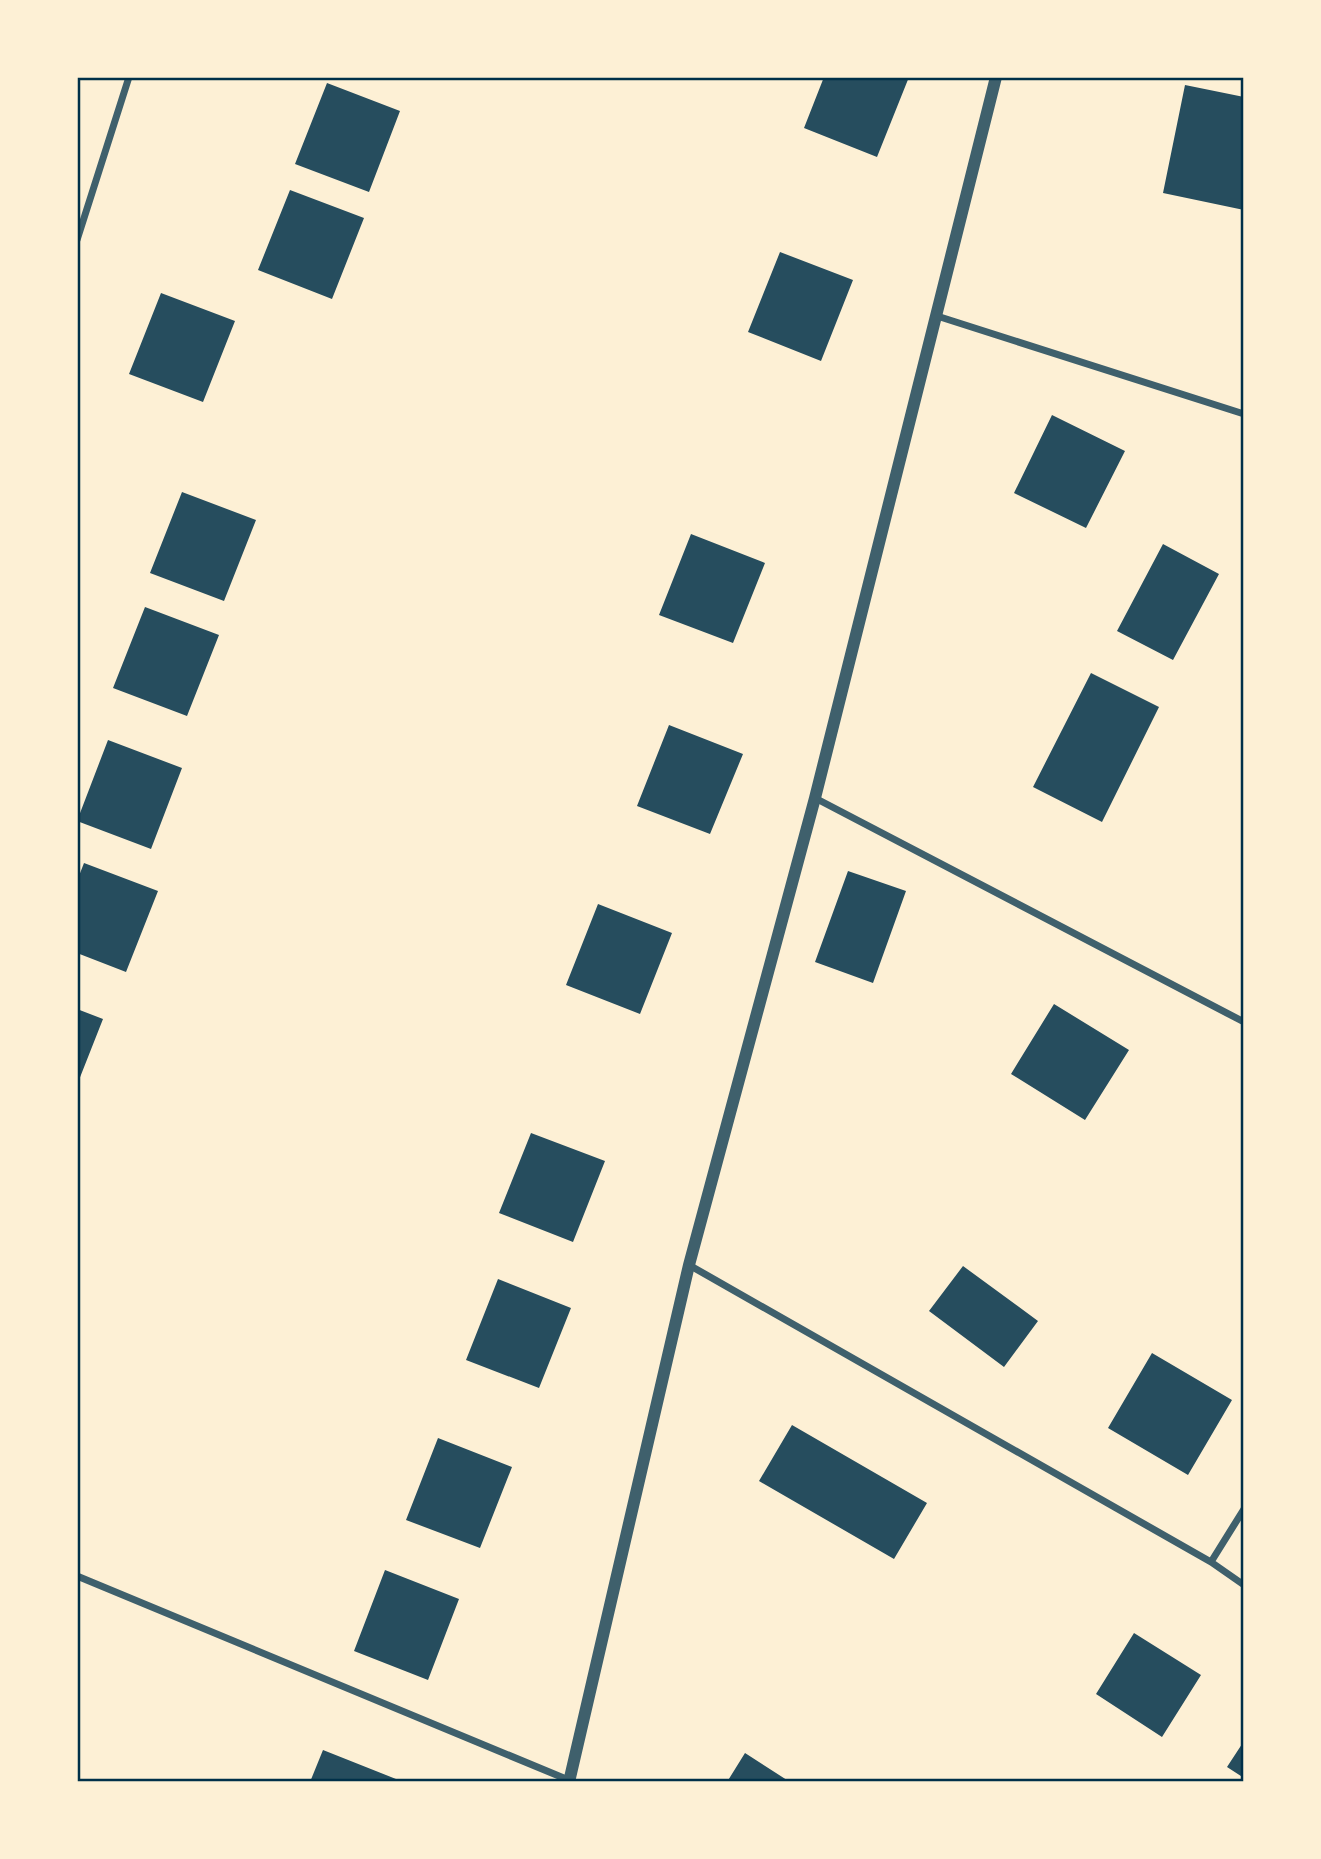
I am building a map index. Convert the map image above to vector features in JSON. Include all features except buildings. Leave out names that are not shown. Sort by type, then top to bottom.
[{"type":"street","points":[[77,240],[129,77]]},
{"type":"street","points":[[77,1576],[570,1782],[689,1265],[815,798],[996,77]]},
{"type":"street","points":[[937,316],[1244,414]]},
{"type":"street","points":[[815,798],[1244,1022]]},
{"type":"street","points":[[689,1265],[1211,1562],[1244,1585]]},
{"type":"street","points":[[1211,1562],[1244,1509]]}]
